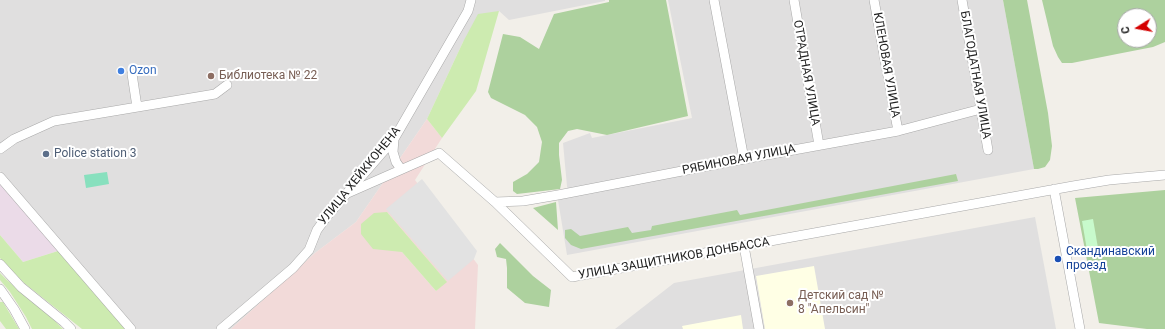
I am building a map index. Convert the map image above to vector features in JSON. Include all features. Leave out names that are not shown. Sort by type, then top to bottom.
[{"type":"street","name":"УЛИЦА ХЕЙККОНЕНА","points":[[221,329],[293,268],[309,250],[317,230],[328,214],[348,193],[394,138],[468,11],[471,0]]},
{"type":"street","points":[[714,0],[744,159]]},
{"type":"street","name":"ОТРАДНАЯ УЛИЦА","points":[[794,0],[819,145]]},
{"type":"street","name":"КЛЕНОВАЯ УЛИЦА","points":[[874,0],[898,131]]},
{"type":"street","name":"БЛАГОДАТНАЯ УЛИЦА","points":[[962,0],[988,150]]},
{"type":"street","points":[[132,74],[137,107]]},
{"type":"street","points":[[0,149],[14,139],[54,121],[215,94],[227,85]]},
{"type":"street","name":"РЯБИНОВАЯ УЛИЦА","points":[[495,202],[523,201],[558,195],[898,131],[981,109]]},
{"type":"street","points":[[394,138],[393,152],[396,162],[401,169]]},
{"type":"street","name":"УЛИЦА ЗАЩИТНИКОВ ДОНБАССА","points":[[348,193],[440,153],[495,202],[572,277],[1054,189],[1109,180],[1165,175]]},
{"type":"street","points":[[0,177],[131,329]]},
{"type":"street","points":[[1054,189],[1080,329]]},
{"type":"street","points":[[744,246],[759,329]]},
{"type":"street","points":[[0,264],[21,287],[71,329]]},
{"type":"street","points":[[0,289],[14,309],[25,329]]},
{"type":"shaded area","points":[[0,0],[605,1],[509,20],[499,11],[463,42],[427,119],[356,222],[315,253],[231,329],[136,329],[0,171]]},
{"type":"shaded area","points":[[668,0],[1003,0],[1034,169],[567,255],[558,200],[568,197],[563,143],[590,133],[592,138],[692,118]]},
{"type":"shaded area","points":[[427,119],[442,138],[415,180],[478,265],[475,329],[231,329],[315,253],[356,222]],"holes":[[[387,212],[446,281],[436,291],[402,252]]]},
{"type":"shaded area","points":[[422,179],[477,251],[474,259],[448,281],[386,209]]},
{"type":"shaded area","points":[[0,183],[58,251],[23,262],[0,235]]},
{"type":"shaded area","points":[[1035,217],[1056,329],[615,329],[674,283]]},
{"type":"shaded area","name":"Детский сад № 8 \"Апельсин\"","points":[[814,266],[825,329],[765,329],[756,276]]},
{"type":"shaded area","points":[[741,315],[743,329],[683,329],[682,326]]},
{"type":"green space","points":[[609,0],[666,0],[688,116],[607,135],[577,129],[568,131],[559,143],[562,180],[560,189],[517,194],[513,191],[513,182],[527,174],[539,162],[542,142],[537,127],[525,115],[491,98],[488,92],[503,34],[520,37],[539,49],[554,14],[609,2]]},
{"type":"green space","points":[[1003,0],[1027,0],[1048,113],[1052,146],[1050,160],[1045,167],[1038,169],[1034,169]]},
{"type":"green space","points":[[1042,0],[1165,0],[1165,42],[1157,45],[1157,8],[1117,8],[1117,48],[1148,48],[1072,63],[1062,63],[1053,46]]},
{"type":"green space","points":[[499,11],[476,91],[442,138],[427,119],[463,42],[478,14]]},
{"type":"green space","points":[[107,172],[109,184],[86,188],[84,175]]},
{"type":"green space","points":[[956,174],[958,181],[581,249],[571,245],[565,238],[565,230],[571,229],[580,236],[628,227],[632,233],[651,230],[652,226],[737,210],[740,215]]},
{"type":"green space","points":[[1165,190],[1165,329],[1147,329],[1099,323],[1075,198]]},
{"type":"green space","points":[[556,202],[558,230],[533,208]]},
{"type":"green space","points":[[387,212],[447,282],[436,291],[402,252],[373,249],[361,234],[361,224],[374,213]]},
{"type":"green space","points":[[1093,219],[1098,248],[1087,250],[1082,221]]},
{"type":"green space","points":[[0,235],[23,262],[58,251],[127,329],[82,329],[14,275],[0,258]]},
{"type":"green space","points":[[500,243],[533,276],[551,290],[549,307],[525,303],[507,288],[506,259],[497,257],[495,249]]},
{"type":"green space","points":[[0,273],[63,329],[32,329],[10,292],[0,280]]},
{"type":"green space","points":[[0,302],[3,302],[19,329],[6,329],[0,321]]},
{"type":"place","name":"Ozon","points":[[121,71]]},
{"type":"place","name":"Библиотека № 22","points":[[211,76]]},
{"type":"place","name":"Police station 3","points":[[46,154]]},
{"type":"place","name":"Скандинавский проезд","points":[[1058,259]]},
{"type":"place","name":"Детский сад № 8 \"Апельсин\"","points":[[790,303]]}]
